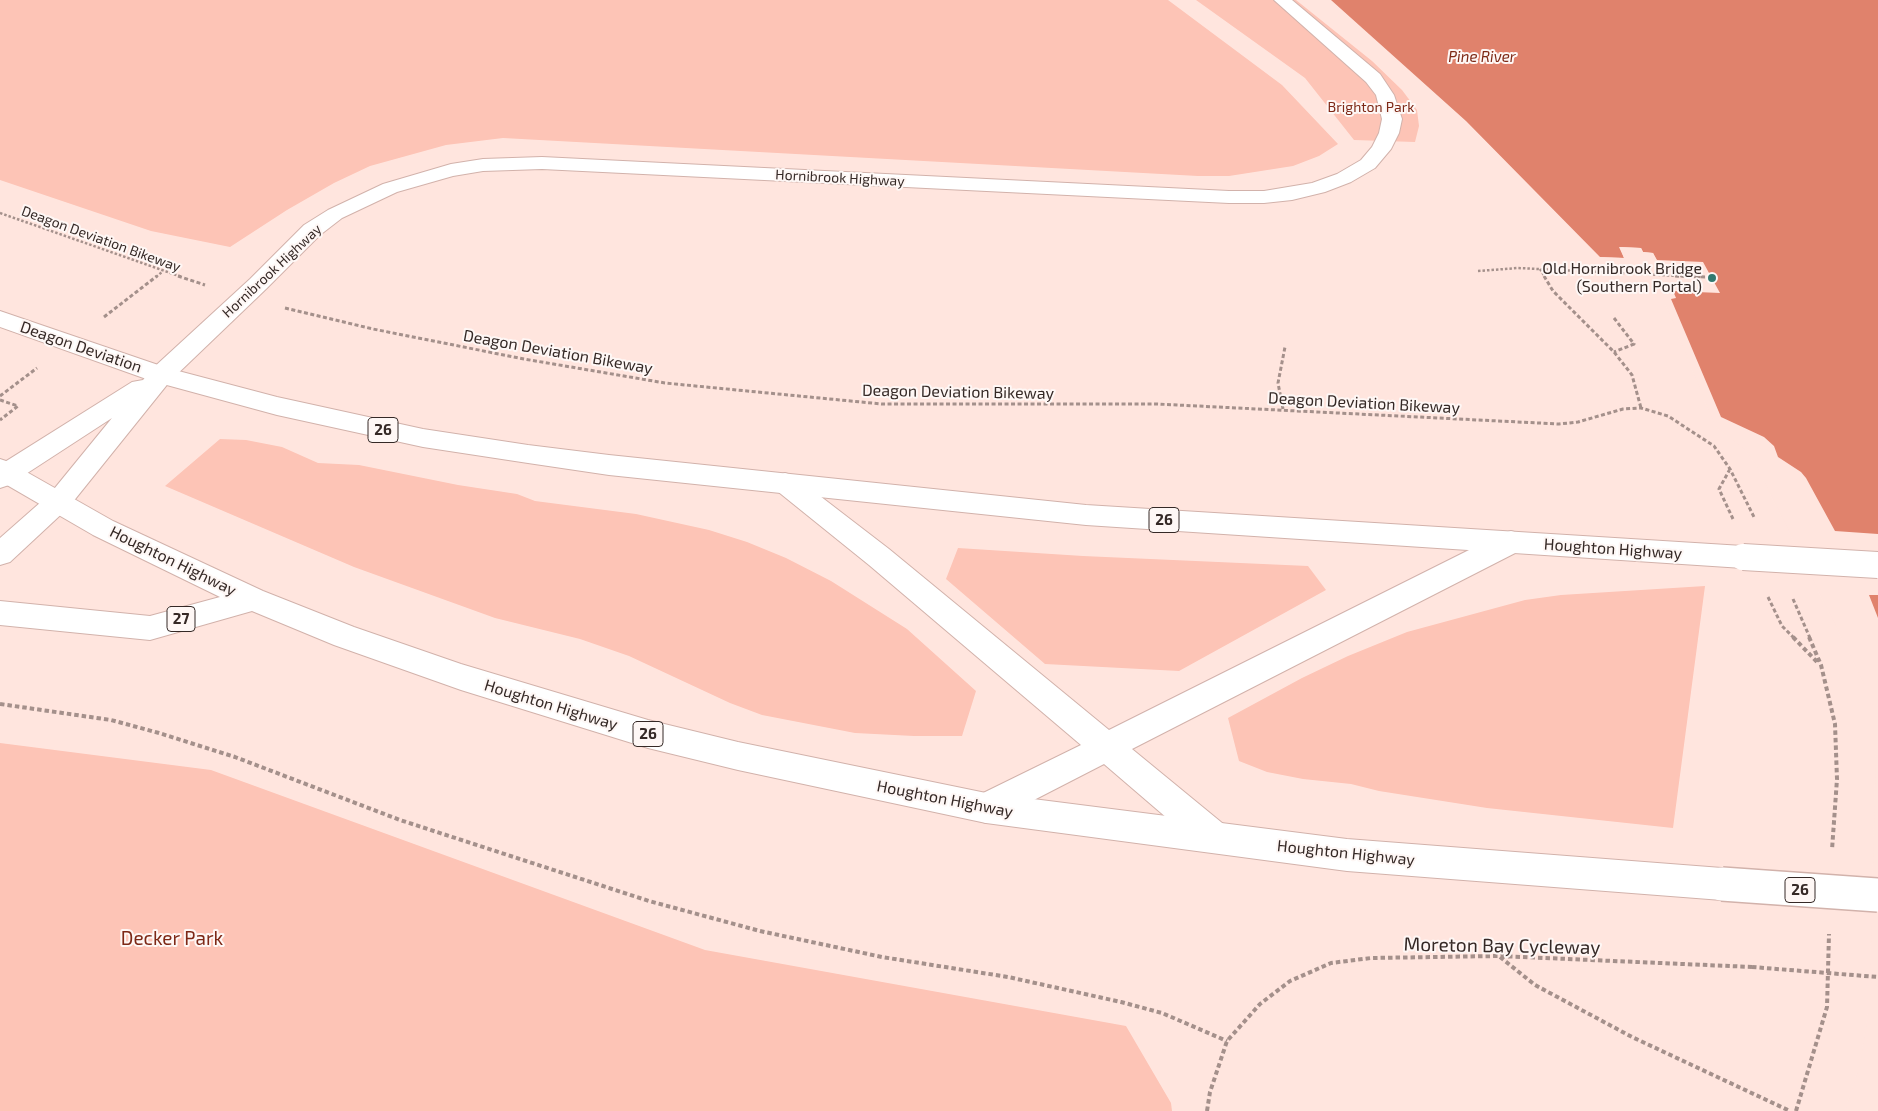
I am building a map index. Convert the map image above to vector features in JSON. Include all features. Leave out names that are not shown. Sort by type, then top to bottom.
[{"type":"main road","name":"Hornibrook Highway","points":[[0,554],[58,502],[161,376],[312,230],[335,214],[370,197],[424,176],[483,165],[542,163],[1229,197],[1264,197],[1292,194],[1318,188],[1344,178],[1368,164],[1381,148],[1389,133],[1392,119],[1385,95],[1373,78],[1282,0]]},
{"type":"main road","name":"Deagon Deviation","points":[[0,319],[161,376]]},
{"type":"main road","name":"Hornibrook Highway","points":[[2,474],[161,376]]},
{"type":"main road","name":"Houghton Highway","points":[[161,376],[277,406],[423,438],[609,465],[1086,515],[1878,565]]},
{"type":"main road","name":"26","points":[[2,474],[58,502]]},
{"type":"main road","points":[[785,483],[879,557],[1215,838]]},
{"type":"main road","name":"Houghton Highway","points":[[58,502],[137,545],[253,599],[344,636],[461,677],[648,734],[738,756],[986,808],[1347,855],[1878,896]]},
{"type":"main road","points":[[986,808],[1511,542]]},
{"type":"main road","name":"27","points":[[0,613],[150,628],[253,599]]},
{"type":"path","name":"Deagon Deviation Bikeway","points":[[0,213],[162,272],[195,282]]},
{"type":"path","points":[[1478,271],[1518,268],[1706,277]]},
{"type":"path","points":[[1540,269],[1552,291],[1614,352],[1632,376],[1641,408],[1668,416],[1689,428],[1714,446],[1730,469]]},
{"type":"path","points":[[142,288],[162,272]]},
{"type":"path","name":"Deagon Deviation Bikeway","points":[[281,307],[374,329],[524,359],[665,383],[794,397],[882,404],[1157,404],[1283,409],[1504,423],[1559,424],[1578,422],[1622,409],[1641,408]]},
{"type":"path","points":[[1614,318],[1634,344],[1614,352]]},
{"type":"path","points":[[1283,409],[1278,383],[1286,347]]},
{"type":"path","points":[[0,420],[18,406],[0,398],[18,383]]},
{"type":"path","points":[[0,704],[111,720],[159,733],[235,757],[400,820],[649,902],[760,931],[882,957],[1008,977],[1121,1002],[1162,1013],[1228,1041]]},
{"type":"path","points":[[1499,956],[1535,985],[1632,1037],[1790,1111]]},
{"type":"path","name":"Moreton Bay Cycleway","points":[[1207,1111],[1210,1092],[1228,1041],[1260,1004],[1290,981],[1331,964],[1371,958],[1499,956],[1752,967],[1878,977]]},
{"type":"green space","points":[[0,0],[1168,0],[1282,85],[1338,144],[1319,156],[1293,166],[1229,176],[1198,176],[503,138],[446,145],[370,166],[334,183],[287,210],[230,247],[151,231],[0,180]]},
{"type":"green space","name":"Brighton Park","points":[[1196,0],[1296,0],[1372,61],[1402,90],[1417,110],[1419,126],[1415,142],[1354,140],[1305,78]]},
{"type":"green space","points":[[220,439],[246,440],[282,447],[318,463],[359,465],[458,485],[517,494],[535,501],[636,514],[709,530],[747,542],[786,558],[831,581],[907,629],[976,691],[962,736],[855,733],[762,715],[730,703],[629,656],[580,639],[495,618],[354,567],[165,486]]},
{"type":"green space","points":[[958,548],[1083,556],[1308,566],[1326,590],[1179,671],[1045,664],[946,579]]},
{"type":"green space","points":[[1705,586],[1673,828],[1487,808],[1379,791],[1351,784],[1303,779],[1267,772],[1239,761],[1228,718],[1302,678],[1348,656],[1407,632],[1525,600],[1561,595]]},
{"type":"green space","name":"Decker Park","points":[[0,743],[211,770],[705,950],[1126,1026],[1171,1103],[1172,1111],[0,1111]]},
{"type":"water","name":"Pine River","points":[[1331,0],[1878,0],[1878,704],[1867,686],[1765,477],[1748,449],[1717,425],[1665,298],[1675,298],[1653,253],[1643,252],[1641,248],[1620,247],[1624,258],[1600,257],[1466,121]]},
{"type":"pier","points":[[1619,247],[1641,248],[1643,252],[1653,253],[1657,260],[1703,262],[1720,293],[1673,291],[1676,298],[1671,299],[1721,417],[1764,437],[1774,446],[1778,457],[1801,472],[1835,531],[1878,534],[1878,595],[1869,595],[1878,618],[1878,707],[1869,703],[1865,687],[1851,657],[1756,465],[1746,451],[1715,426],[1663,298],[1664,295],[1672,296],[1652,256],[1642,255],[1639,250],[1623,249],[1627,258],[1625,260],[1600,259],[1596,257],[1624,258]]},
{"type":"pier","points":[[1878,743],[1878,987],[1870,982],[1876,745]]},
{"type":"pier","points":[[1872,993],[1878,995],[1878,1111],[1845,1111],[1860,1064],[1869,1008],[1869,995]]},
{"type":"place","name":"Old Hornibrook Bridge (Southern Portal)","points":[[1712,278]]}]
